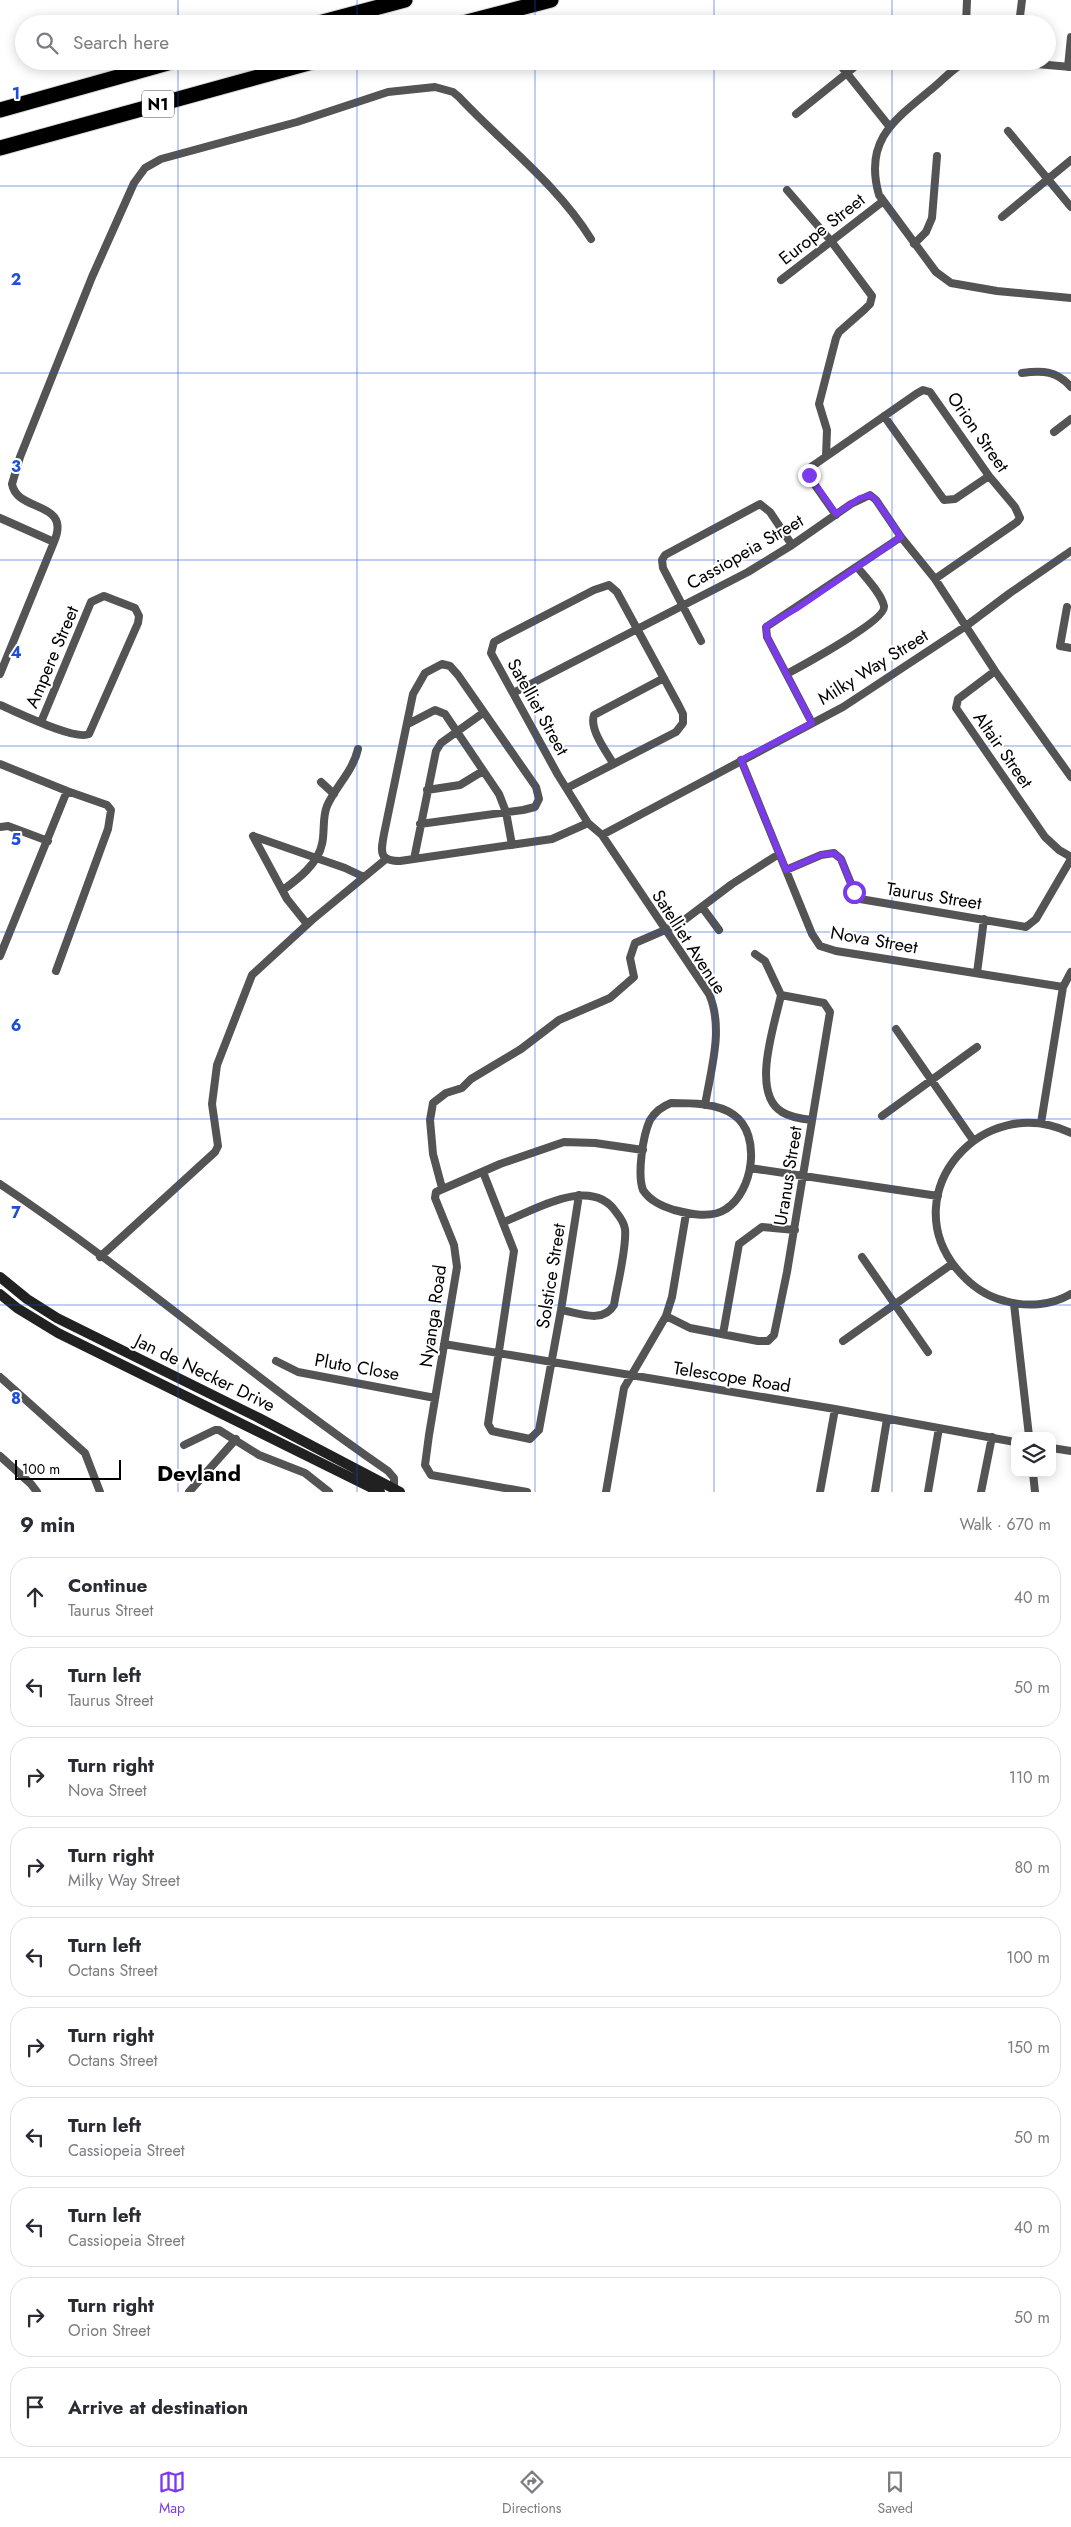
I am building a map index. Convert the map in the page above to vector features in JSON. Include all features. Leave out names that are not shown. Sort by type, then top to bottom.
[{"type":"highway","points":[[348,15],[405,0]]},
{"type":"highway","points":[[494,15],[551,0]]},
{"type":"highway","name":"N1","points":[[0,110],[143,70]]},
{"type":"highway","name":"N1","points":[[0,148],[283,70]]},
{"type":"main road","name":"Jan de Necker Drive","points":[[0,1277],[20,1295],[57,1318],[397,1490]]},
{"type":"main road","name":"Jan de Necker Drive","points":[[0,1294],[17,1308],[58,1333],[380,1492]]},
{"type":"street","points":[[966,15],[967,0]]},
{"type":"street","points":[[1020,15],[1022,0]]},
{"type":"street","points":[[1056,66],[1070,67],[1071,37]]},
{"type":"street","points":[[844,70],[889,126]]},
{"type":"street","points":[[796,114],[852,70]]},
{"type":"street","points":[[955,70],[889,126],[880,141],[876,162],[876,180],[882,202],[941,276],[957,285],[1071,298],[1071,292]]},
{"type":"street","points":[[0,674],[54,542],[58,527],[56,518],[49,512],[18,496],[12,484],[14,475],[92,277],[134,183],[145,168],[161,160],[297,122],[388,92],[440,88],[459,97],[556,192],[574,212],[591,239]]},
{"type":"street","points":[[1008,132],[1071,206]]},
{"type":"street","points":[[914,244],[926,232],[932,218],[937,156]]},
{"type":"street","points":[[1002,217],[1071,160]]},
{"type":"street","points":[[786,190],[831,241],[870,293],[872,299],[870,304],[837,334],[820,395],[819,411],[827,430],[826,456]]},
{"type":"street","name":"Europe Street","points":[[781,280],[882,202]]},
{"type":"street","points":[[1022,373],[1038,371],[1055,373],[1071,387]]},
{"type":"street","name":"Orion Street","points":[[836,514],[809,475],[811,467],[922,390],[930,392],[989,476],[1015,507],[1020,520],[935,579]]},
{"type":"street","points":[[884,416],[944,500],[955,499],[989,476]]},
{"type":"street","points":[[1054,432],[1071,419]]},
{"type":"street","name":"Cassiopeia Street","points":[[515,692],[748,572],[792,545],[860,498],[870,495],[876,500],[901,537],[935,579],[995,671],[1071,777]]},
{"type":"street","points":[[701,642],[662,562],[665,555],[760,504],[768,510],[792,545]]},
{"type":"street","points":[[0,518],[54,542]]},
{"type":"street","points":[[812,723],[767,637],[766,626],[858,568],[901,537]]},
{"type":"street","name":"Milky Way Street","points":[[602,834],[843,708],[966,626],[1071,551]]},
{"type":"street","points":[[787,674],[836,646],[877,618],[884,611],[884,606],[879,597],[858,568]]},
{"type":"street","name":"Satelliet Street","points":[[602,834],[588,823],[491,650],[494,642],[607,585],[615,589],[636,630]]},
{"type":"street","name":"Ampere Street","points":[[0,705],[41,722],[80,737],[92,732],[138,623],[139,616],[135,608],[104,596],[91,602],[41,722]]},
{"type":"street","points":[[1066,607],[1060,646],[1071,648]]},
{"type":"street","points":[[567,788],[676,732],[681,726],[683,714],[636,630]]},
{"type":"street","points":[[420,824],[535,807],[539,802],[536,787],[452,668],[448,665],[438,664],[425,673],[413,694],[384,834],[382,851],[386,859],[393,861],[414,859],[552,840],[588,823]]},
{"type":"street","name":"Altair Street","points":[[995,671],[958,699],[956,708],[1050,843],[1071,858]]},
{"type":"street","points":[[613,763],[592,720],[594,715],[664,678]]},
{"type":"street","points":[[408,724],[438,710],[445,714],[499,794],[506,812],[512,845]]},
{"type":"street","points":[[414,859],[436,751],[441,744],[483,713]]},
{"type":"street","points":[[283,890],[304,872],[316,858],[323,843],[325,814],[358,749]]},
{"type":"street","name":"Nova Street","points":[[741,760],[812,934],[820,946],[836,951],[1062,987]]},
{"type":"street","points":[[0,764],[67,792],[107,805],[111,813],[108,829],[56,970]]},
{"type":"street","points":[[427,790],[460,785],[483,771]]},
{"type":"street","points":[[320,782],[334,794]]},
{"type":"street","points":[[0,956],[67,792]]},
{"type":"street","points":[[0,827],[8,826],[48,841]]},
{"type":"street","name":"Satelliet Avenue","points":[[602,834],[664,930],[709,994],[715,1009],[716,1027],[705,1105]]},
{"type":"street","points":[[307,924],[283,890],[253,836],[364,877]]},
{"type":"street","name":"Taurus Street","points":[[786,870],[821,855],[834,853],[841,859],[857,898],[1025,927],[1032,925],[1071,858]]},
{"type":"street","points":[[664,930],[679,924],[760,865],[779,854]]},
{"type":"street","points":[[100,1256],[215,1152],[218,1146],[212,1104],[217,1065],[246,985],[252,975],[307,924],[386,859]]},
{"type":"street","points":[[702,907],[719,930]]},
{"type":"street","points":[[977,973],[984,919]]},
{"type":"street","name":"Nyanga Road","points":[[527,1492],[428,1473],[425,1465],[457,1267],[454,1245],[436,1198],[437,1191],[442,1188],[433,1154],[430,1120],[433,1103],[446,1093],[462,1088],[471,1079],[521,1049],[559,1020],[610,998],[634,977],[630,958],[633,944],[664,930]]},
{"type":"street","points":[[754,954],[765,961],[781,995],[766,1069],[766,1087],[770,1099],[781,1112],[812,1120]]},
{"type":"street","points":[[1041,1123],[1062,987],[1071,972]]},
{"type":"street","name":"Uranus Street","points":[[666,1316],[690,1328],[765,1342],[773,1338],[782,1307],[830,1010],[824,1003],[781,995]]},
{"type":"street","points":[[896,1029],[973,1140]]},
{"type":"street","points":[[882,1116],[977,1047]]},
{"type":"street","points":[[671,1103],[705,1105],[730,1112],[742,1121],[748,1136],[750,1168],[740,1195],[726,1209],[712,1214],[686,1214],[665,1207],[646,1194],[640,1180],[643,1150],[650,1120],[658,1110],[671,1103]]},
{"type":"street","points":[[1071,1133],[1041,1123],[1005,1125],[973,1140],[951,1165],[938,1196],[939,1231],[945,1251],[952,1264],[964,1278],[979,1290],[996,1299],[1014,1304],[1050,1303],[1071,1294]]},
{"type":"street","points":[[442,1188],[534,1151],[564,1142],[595,1143],[643,1150]]},
{"type":"street","points":[[750,1168],[938,1196]]},
{"type":"street","points":[[483,1172],[514,1251],[499,1353]]},
{"type":"street","points":[[0,1184],[100,1256],[272,1388],[388,1471],[394,1478],[397,1490]]},
{"type":"street","points":[[504,1222],[563,1198],[579,1195],[595,1196],[607,1201],[622,1221],[625,1237],[614,1305],[611,1310],[607,1314],[599,1316],[561,1310]]},
{"type":"street","name":"Solstice Street","points":[[499,1353],[489,1426],[496,1433],[530,1439],[539,1430],[561,1310],[579,1195]]},
{"type":"street","points":[[606,1492],[622,1397],[630,1375],[666,1316],[672,1297],[686,1214]]},
{"type":"street","points":[[722,1334],[739,1244],[762,1227],[795,1230]]},
{"type":"street","points":[[862,1257],[928,1352]]},
{"type":"street","points":[[843,1341],[952,1264]]},
{"type":"street","points":[[1014,1304],[1029,1432]]},
{"type":"street","name":"Telescope Road","points":[[444,1344],[835,1409],[1011,1441]]},
{"type":"street","name":"Pluto Close","points":[[276,1361],[298,1372],[435,1398]]},
{"type":"street","points":[[0,1377],[85,1453],[100,1492]]},
{"type":"street","points":[[820,1492],[835,1409]]},
{"type":"street","points":[[875,1492],[887,1419]]},
{"type":"street","points":[[928,1492],[939,1428]]},
{"type":"street","points":[[184,1445],[215,1430],[236,1440],[259,1455],[305,1473],[329,1492]]},
{"type":"street","points":[[981,1492],[992,1437]]},
{"type":"street","points":[[189,1492],[236,1440]]},
{"type":"street","points":[[1056,1449],[1071,1451]]},
{"type":"street","points":[[0,1456],[32,1484],[37,1492]]},
{"type":"street","points":[[1033,1477],[1035,1492]]},
{"type":"district","name":"Devland","points":[[199,1473]]},
{"type":"route","points":[[809,475],[836,514],[860,498],[868,495],[872,496],[901,537],[790,613],[772,621],[766,626],[767,637],[812,723],[741,760],[786,870],[826,853],[834,853],[841,859],[854,892]]}]
